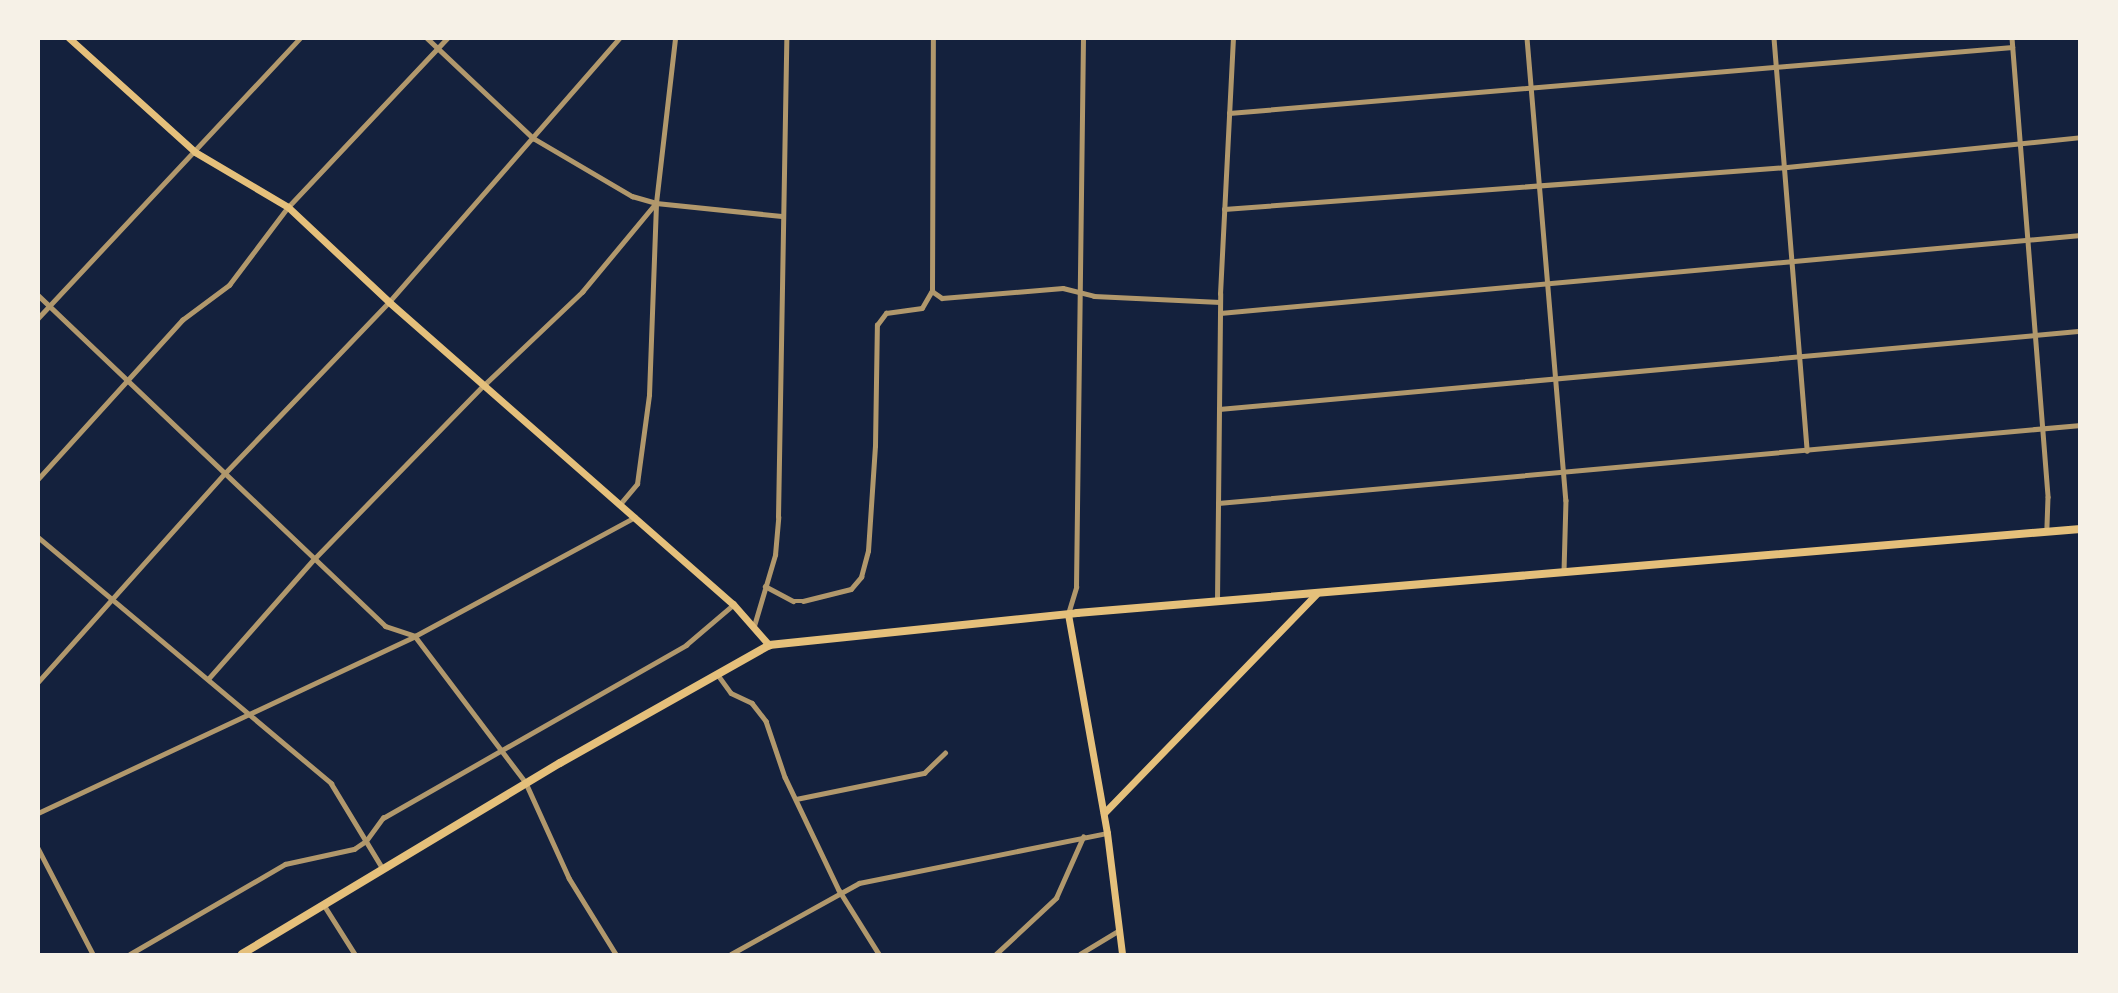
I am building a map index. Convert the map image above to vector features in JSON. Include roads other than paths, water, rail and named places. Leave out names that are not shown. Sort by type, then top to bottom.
[{"type":"main road","points":[[69,38],[195,152],[288,207],[483,386],[621,503],[733,604],[769,645]]},
{"type":"main road","points":[[242,954],[526,783],[769,645],[1068,614],[2080,529]]},
{"type":"main road","points":[[1104,813],[1316,594]]},
{"type":"main road","points":[[1068,614],[1104,813],[1122,954]]},
{"type":"street","points":[[38,318],[300,38]]},
{"type":"street","points":[[428,38],[533,138],[632,196],[656,203],[781,216]]},
{"type":"street","points":[[38,479],[183,320],[229,285],[288,207],[447,38]]},
{"type":"street","points":[[38,682],[225,474],[389,302],[619,38]]},
{"type":"street","points":[[621,503],[637,484],[649,395],[656,203],[675,38]]},
{"type":"street","points":[[754,625],[775,555],[778,517],[786,38]]},
{"type":"street","points":[[765,586],[793,601],[803,601],[851,589],[861,577],[868,551],[875,446],[877,325],[886,313],[922,308],[932,291],[933,38]]},
{"type":"street","points":[[1068,614],[1076,587],[1077,292],[1083,38]]},
{"type":"street","points":[[1217,602],[1220,302],[1233,38]]},
{"type":"street","points":[[1527,38],[1563,468],[1564,573]]},
{"type":"street","points":[[1774,38],[1803,357],[1807,450]]},
{"type":"street","points":[[2011,38],[2043,429],[2047,532]]},
{"type":"street","points":[[1229,113],[2012,47]]},
{"type":"street","points":[[1224,209],[1787,167],[2080,137]]},
{"type":"street","points":[[209,678],[314,559],[483,386],[582,292],[656,203]]},
{"type":"street","points":[[1220,313],[2080,235]]},
{"type":"street","points":[[932,291],[942,298],[1063,288],[1077,292],[1220,302]]},
{"type":"street","points":[[38,295],[385,626],[415,636],[526,783],[569,878],[616,954]]},
{"type":"street","points":[[1219,409],[1511,386],[1555,377],[2080,331]]},
{"type":"street","points":[[1218,503],[1563,468],[1807,450],[2080,425]]},
{"type":"street","points":[[38,813],[415,636],[636,517]]},
{"type":"street","points":[[38,537],[250,712],[331,783],[383,869]]},
{"type":"street","points":[[130,954],[285,864],[354,849],[366,841],[383,818],[686,645],[733,604]]},
{"type":"street","points":[[717,674],[731,693],[752,703],[766,721],[796,799],[839,890],[878,954]]},
{"type":"street","points":[[796,799],[924,774],[945,753]]},
{"type":"street","points":[[731,954],[839,890],[1107,833]]},
{"type":"street","points":[[996,954],[1056,898],[1084,837]]},
{"type":"street","points":[[38,848],[93,954]]},
{"type":"street","points":[[324,905],[355,954]]},
{"type":"street","points":[[1080,954],[1119,930]]}]
